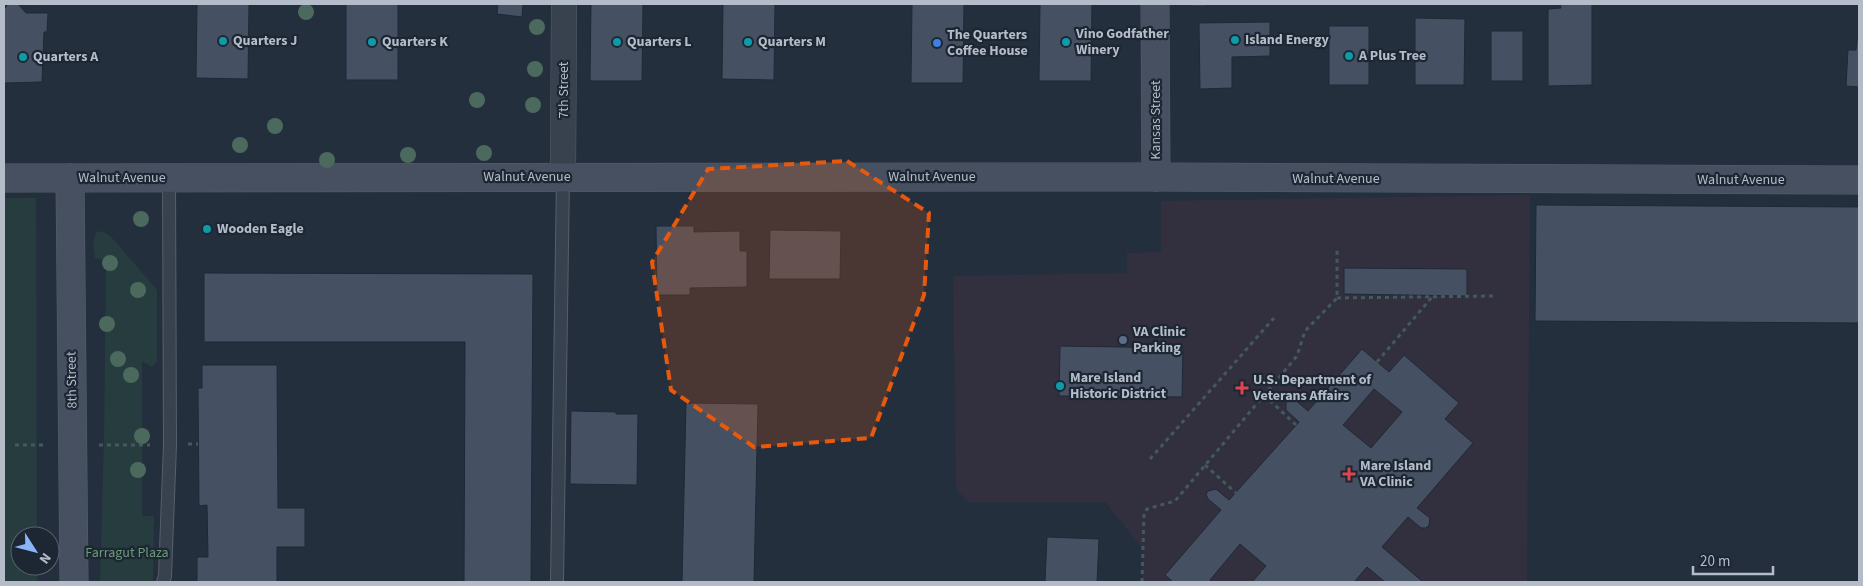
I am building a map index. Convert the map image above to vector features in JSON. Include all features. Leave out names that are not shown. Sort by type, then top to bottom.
[{"type":"street","name":"7th Street","points":[[563,177],[564,4]]},
{"type":"street","name":"Kansas Street","points":[[1155,4],[1156,177]]},
{"type":"street","name":"Walnut Avenue","points":[[4,178],[1156,177],[1859,180]]},
{"type":"street","name":"8th Street","points":[[70,178],[74,582]]},
{"type":"lane","points":[[163,582],[165,576],[170,446],[169,177]]},
{"type":"lane","points":[[557,582],[563,177]]},
{"type":"path","points":[[1142,582],[1144,513],[1147,509],[1175,501],[1297,356],[1305,332],[1337,298],[1337,250]]},
{"type":"path","points":[[1337,298],[1494,296]]},
{"type":"path","points":[[1378,362],[1432,297]]},
{"type":"path","points":[[1150,459],[1274,318]]},
{"type":"path","points":[[1264,396],[1296,425]]},
{"type":"path","points":[[15,445],[44,445]]},
{"type":"path","points":[[98,445],[142,445]]},
{"type":"path","points":[[1205,465],[1236,493]]},
{"type":"highlighted area","points":[[847,161],[929,213],[924,295],[871,438],[754,447],[671,390],[652,262],[708,169]]},
{"type":"shaded area","name":"U.S. Department of Veterans Affairs","points":[[1530,195],[1527,582],[1142,582],[1143,549],[1105,502],[969,502],[956,489],[953,276],[1127,273],[1127,253],[1161,252],[1161,201]]},
{"type":"green space","points":[[4,198],[36,198],[37,526],[10,526],[10,576],[37,576],[37,582],[4,582]]},
{"type":"green space","name":"Farragut Plaza","points":[[97,231],[106,233],[114,240],[157,290],[157,361],[152,367],[142,361],[142,516],[154,516],[153,582],[100,582],[106,260],[95,258],[93,242]]},
{"type":"building","name":"Quarters A","points":[[4,4],[5,8],[8,4],[18,4],[26,13],[48,13],[47,32],[44,32],[42,82],[4,83]]},
{"type":"building","name":"Quarters J","points":[[197,4],[249,4],[248,79],[196,78]]},
{"type":"building","name":"Quarters K","points":[[346,4],[398,4],[398,80],[346,80]]},
{"type":"building","points":[[498,4],[523,4],[522,17],[497,14]]},
{"type":"building","name":"Quarters L","points":[[591,4],[643,4],[642,81],[590,81]]},
{"type":"building","name":"Quarters M","points":[[723,4],[775,4],[774,80],[722,79]]},
{"type":"building","name":"The Quarters Coffee House","points":[[912,4],[964,4],[963,83],[911,83]]},
{"type":"building","name":"Vino Godfather Winery","points":[[1040,4],[1092,4],[1091,81],[1039,81]]},
{"type":"building","points":[[1190,4],[1207,4],[1207,6],[1190,6]]},
{"type":"building","points":[[1560,4],[1592,4],[1592,85],[1548,86],[1548,9],[1561,8]]},
{"type":"building","points":[[1415,18],[1465,19],[1464,85],[1415,85]]},
{"type":"building","name":"Island Energy","points":[[1270,22],[1270,56],[1232,57],[1232,88],[1200,89],[1199,23]]},
{"type":"building","points":[[1859,23],[1859,87],[1846,86],[1848,50],[1856,50]]},
{"type":"building","name":"A Plus Tree","points":[[1329,26],[1369,26],[1369,85],[1329,85]]},
{"type":"building","points":[[1491,31],[1523,31],[1523,81],[1491,81]]},
{"type":"building","points":[[1536,205],[1859,207],[1859,323],[1535,321]]},
{"type":"building","points":[[656,226],[694,226],[694,232],[740,231],[740,251],[747,251],[747,287],[690,288],[690,295],[657,295]]},
{"type":"building","points":[[770,230],[841,231],[840,279],[769,279]]},
{"type":"building","points":[[1344,268],[1467,269],[1467,296],[1344,294]]},
{"type":"building","points":[[204,273],[533,274],[531,582],[464,582],[465,342],[204,342]]},
{"type":"building","points":[[1060,346],[1183,348],[1182,397],[1059,396]]},
{"type":"building","name":"Mare Island VA Clinic","points":[[1362,349],[1389,372],[1404,355],[1459,403],[1445,419],[1473,443],[1417,508],[1430,518],[1429,525],[1426,528],[1421,528],[1408,517],[1382,547],[1423,582],[1385,582],[1367,567],[1354,582],[1252,582],[1266,566],[1240,544],[1210,580],[1213,582],[1173,582],[1165,575],[1221,510],[1208,499],[1206,494],[1208,491],[1216,489],[1229,500],[1299,422],[1286,410],[1286,401],[1289,398],[1293,398],[1308,411]],"holes":[[[1374,389],[1402,412],[1371,448],[1343,425]]]},
{"type":"building","points":[[202,365],[277,365],[278,508],[305,508],[305,547],[277,547],[277,582],[197,582],[197,557],[208,557],[207,505],[199,506],[198,388],[202,388]]},
{"type":"building","points":[[686,403],[758,404],[754,582],[682,582]]},
{"type":"building","points":[[571,411],[638,414],[637,485],[570,484]]},
{"type":"building","points":[[1047,537],[1099,539],[1097,582],[1045,582]]},
{"type":"place","name":"Island Energy","points":[[1235,40]]},
{"type":"place","name":"Quarters J","points":[[223,41]]},
{"type":"place","name":"Quarters K","points":[[372,42]]},
{"type":"place","name":"Quarters L","points":[[617,42]]},
{"type":"place","name":"Quarters M","points":[[748,42]]},
{"type":"place","name":"Vino Godfather Winery","points":[[1066,42]]},
{"type":"place","name":"The Quarters Coffee House","points":[[937,43]]},
{"type":"place","name":"A Plus Tree","points":[[1349,56]]},
{"type":"place","name":"Quarters A","points":[[23,57]]},
{"type":"place","name":"Wooden Eagle","points":[[207,229]]},
{"type":"place","name":"VA Clinic Parking","points":[[1123,340]]},
{"type":"place","name":"Mare Island Historic District","points":[[1060,386]]},
{"type":"place","name":"U.S. Department of Veterans Affairs","points":[[1242,388]]},
{"type":"place","name":"Mare Island VA Clinic","points":[[1349,474]]}]
